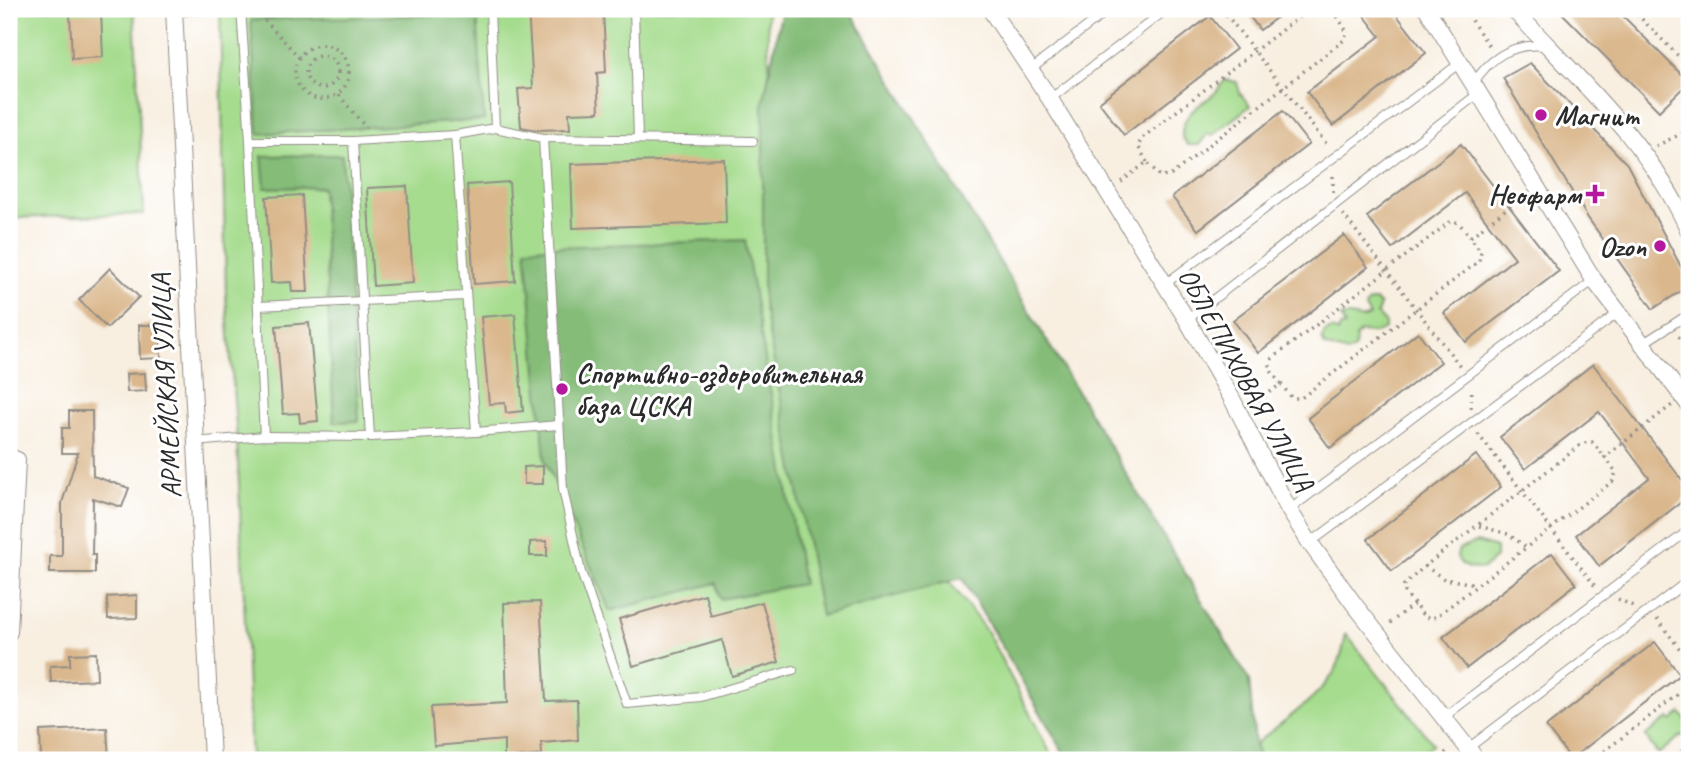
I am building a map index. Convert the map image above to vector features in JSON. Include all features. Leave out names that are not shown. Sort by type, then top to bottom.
[{"type":"street","name":"ОБЛЕПИХОВАЯ УЛИЦА","points":[[990,9],[1109,192],[1187,320],[1310,544],[1472,754]]},
{"type":"street","points":[[1427,9],[1594,281],[1686,401]]},
{"type":"street","points":[[1513,9],[1585,82],[1642,153],[1659,177],[1689,231]]},
{"type":"street","name":"АРМЕЙСКАЯ УЛИЦА","points":[[172,10],[212,760]]},
{"type":"street","points":[[9,457],[17,460],[9,632]]},
{"type":"lane","points":[[172,10],[220,9]]},
{"type":"lane","points":[[242,9],[264,436]]},
{"type":"lane","points":[[490,9],[495,128]]},
{"type":"lane","points":[[634,9],[638,139]]},
{"type":"lane","points":[[1030,71],[1110,9]]},
{"type":"lane","points":[[1050,99],[1167,9]]},
{"type":"lane","points":[[1187,320],[1336,204],[1476,89],[1481,71],[1497,57],[1517,47],[1547,46]]},
{"type":"lane","points":[[1165,284],[1460,63]]},
{"type":"lane","points":[[250,141],[376,140],[455,135],[495,128],[543,138],[753,141]]},
{"type":"lane","points":[[455,135],[475,432]]},
{"type":"lane","points":[[543,138],[563,489],[581,572],[627,704],[701,697],[793,670]]},
{"type":"lane","points":[[353,141],[370,436]]},
{"type":"lane","points":[[1289,510],[1594,281]]},
{"type":"lane","points":[[258,306],[466,296]]},
{"type":"lane","points":[[1310,544],[1618,313]]},
{"type":"lane","points":[[1642,344],[1689,314]]},
{"type":"lane","points":[[194,442],[264,436],[475,432],[558,425]]},
{"type":"lane","points":[[1444,718],[1689,530]]},
{"type":"lane","points":[[1472,754],[1689,580]]},
{"type":"path","points":[[253,9],[299,57]]},
{"type":"path","points":[[1222,9],[1336,156],[1332,193],[1336,204],[1468,376],[1472,384],[1471,424],[1603,596],[1616,597],[1638,609],[1650,610],[1689,661]]},
{"type":"path","points":[[1309,9],[1139,141],[1139,151],[1161,177],[1171,175],[1344,40],[1347,32],[1331,9]]},
{"type":"path","points":[[1337,16],[1346,9]]},
{"type":"path","points":[[1463,9],[1497,57]]},
{"type":"path","points":[[1632,9],[1689,67]]},
{"type":"path","points":[[321,45],[338,50],[344,56],[349,72],[345,88],[338,94],[322,100],[306,95],[296,82],[295,64],[305,50],[321,45]]},
{"type":"path","points":[[322,56],[331,59],[338,72],[335,82],[322,89],[309,82],[305,73],[312,59],[322,56]]},
{"type":"path","points":[[338,94],[376,140]]},
{"type":"path","points":[[1642,153],[1689,130]]},
{"type":"path","points":[[1109,192],[1147,162]]},
{"type":"path","points":[[1470,237],[1535,187]]},
{"type":"path","points":[[1451,221],[1459,223],[1480,251],[1479,261],[1301,398],[1292,398],[1270,370],[1272,359],[1387,271],[1451,221]]},
{"type":"path","points":[[1185,269],[1207,304]]},
{"type":"path","points":[[1671,326],[1689,351]]},
{"type":"path","points":[[1240,415],[1281,383]]},
{"type":"path","points":[[1605,457],[1686,401]]},
{"type":"path","points":[[1592,442],[1605,457],[1615,470],[1615,478],[1434,618],[1425,617],[1405,592],[1404,585],[1425,566],[1583,443],[1592,442]]},
{"type":"path","points":[[1477,526],[1497,529],[1526,547]]},
{"type":"path","points":[[1425,566],[1444,579],[1478,584]]},
{"type":"path","points":[[1377,633],[1415,604]]},
{"type":"path","points":[[1593,760],[1689,685]]},
{"type":"path","points":[[1670,760],[1689,745]]},
{"type":"green space","points":[[9,9],[134,9],[144,214],[9,218]]},
{"type":"green space","name":"Спортивно-оздоровительная база ЦСКА","points":[[220,9],[767,9],[774,214],[945,576],[987,632],[1054,760],[251,760],[237,439],[226,297]]},
{"type":"green space","points":[[782,9],[849,9],[1249,680],[1255,744],[1260,760],[1068,760],[962,578],[821,616],[763,303],[763,103]]},
{"type":"green space","points":[[477,14],[484,120],[258,134],[251,20]]},
{"type":"green space","points":[[1226,80],[1237,82],[1240,93],[1250,106],[1211,136],[1208,133],[1199,145],[1188,145],[1182,137],[1184,122]]},
{"type":"green space","points":[[342,155],[359,421],[334,422],[322,187],[265,188],[262,156]]},
{"type":"green space","points":[[745,240],[803,584],[720,599],[716,583],[610,611],[545,460],[526,248]]},
{"type":"green space","points":[[1371,301],[1380,305],[1377,314],[1385,322],[1385,329],[1376,333],[1360,332],[1356,337],[1355,348],[1347,353],[1325,346],[1322,339],[1325,332],[1332,329],[1338,332],[1340,327],[1345,326],[1341,317],[1370,316],[1365,308]]},
{"type":"green space","points":[[1477,542],[1496,548],[1496,558],[1484,568],[1476,569],[1461,563],[1457,556],[1459,549]]},
{"type":"green space","points":[[1346,634],[1433,744],[1420,755],[1424,760],[1260,760],[1255,744],[1310,700],[1328,681],[1339,662]]},
{"type":"green space","points":[[1681,713],[1689,724],[1689,735],[1681,736],[1658,754],[1645,736],[1669,718],[1672,721]]},
{"type":"building","points":[[528,9],[603,9],[606,72],[597,73],[599,112],[569,113],[570,129],[536,130],[521,127],[518,89],[533,88]]},
{"type":"building","points":[[1244,9],[1288,9],[1260,30]]},
{"type":"building","points":[[1359,9],[1392,9],[1426,53],[1333,126],[1307,92],[1380,36]]},
{"type":"building","points":[[1558,9],[1616,9],[1689,82],[1659,111]]},
{"type":"building","points":[[101,12],[103,57],[72,59],[70,14]]},
{"type":"building","points":[[1210,16],[1236,49],[1124,135],[1099,102]]},
{"type":"building","points":[[1530,63],[1627,164],[1689,282],[1689,286],[1653,309],[1588,218],[1503,78]]},
{"type":"building","points":[[1283,111],[1309,144],[1198,230],[1172,197]]},
{"type":"building","points":[[1461,144],[1559,271],[1466,342],[1444,313],[1515,258],[1465,193],[1392,249],[1367,217]]},
{"type":"building","points":[[724,159],[726,223],[573,228],[571,164]]},
{"type":"building","points":[[509,182],[515,281],[474,284],[467,185]]},
{"type":"building","points":[[407,186],[413,283],[373,286],[367,188]]},
{"type":"building","points":[[302,195],[308,292],[292,292],[291,282],[271,283],[266,197]]},
{"type":"building","points":[[1344,235],[1368,267],[1258,353],[1233,320]]},
{"type":"building","points":[[110,268],[139,297],[107,328],[79,300]]},
{"type":"building","points":[[515,314],[523,411],[506,413],[505,403],[489,404],[481,317]]},
{"type":"building","points":[[309,323],[318,421],[300,423],[299,413],[283,414],[276,326]]},
{"type":"building","points":[[139,325],[160,325],[161,358],[140,359]]},
{"type":"building","points":[[1418,332],[1441,362],[1330,448],[1308,418]]},
{"type":"building","points":[[1593,364],[1689,489],[1689,496],[1599,566],[1576,535],[1649,478],[1620,439],[1599,412],[1525,469],[1500,437]]},
{"type":"building","points":[[145,373],[146,391],[127,392],[126,374]]},
{"type":"building","points":[[69,411],[92,411],[93,476],[129,488],[122,507],[93,498],[92,555],[95,555],[95,573],[50,573],[50,556],[62,556],[62,503],[78,453],[62,453],[62,428],[69,428]]},
{"type":"building","points":[[1476,455],[1501,487],[1392,571],[1368,539]]},
{"type":"building","points":[[543,466],[543,484],[524,484],[524,467]]},
{"type":"building","points":[[547,541],[547,556],[530,556],[530,542]]},
{"type":"building","points":[[1552,553],[1576,584],[1467,668],[1443,637]]},
{"type":"building","points":[[705,594],[711,616],[762,602],[779,662],[732,676],[722,640],[633,666],[619,619]]},
{"type":"building","points":[[137,595],[137,618],[108,619],[107,597]]},
{"type":"building","points":[[540,602],[546,701],[577,700],[578,740],[541,743],[542,755],[504,759],[504,740],[434,746],[431,707],[507,703],[504,603]]},
{"type":"building","points":[[1655,642],[1680,675],[1571,759],[1546,727]]},
{"type":"building","points":[[96,653],[97,680],[51,682],[50,666],[70,665],[70,654]]},
{"type":"building","points":[[107,728],[109,760],[41,760],[40,731]]},
{"type":"place","name":"Магнит","points":[[1541,115]]},
{"type":"place","name":"Неофарм","points":[[1595,194]]},
{"type":"place","name":"Ozon","points":[[1660,246]]},
{"type":"place","name":"Спортивно-оздоровительная база ЦСКА","points":[[562,389]]}]
